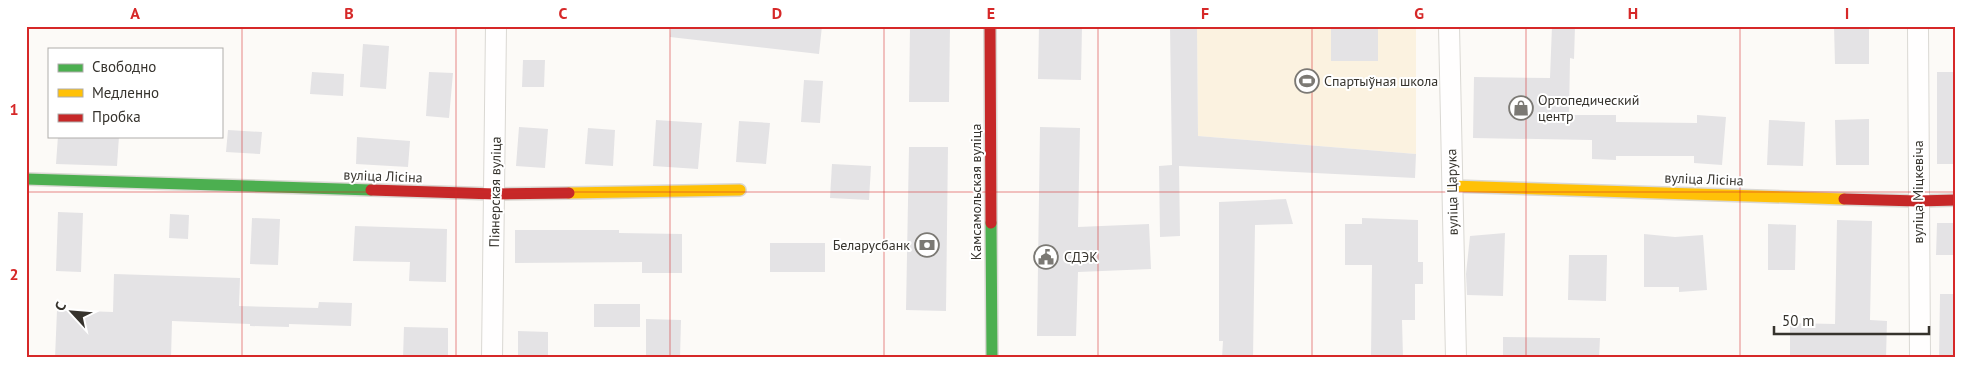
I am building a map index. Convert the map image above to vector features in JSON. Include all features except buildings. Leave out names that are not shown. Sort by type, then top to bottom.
[{"type":"street","name":"Піянерская вуліца","points":[[492,358],[496,26]]},
{"type":"street","name":"Камсамольская вуліца","points":[[990,26],[992,358]]},
{"type":"street","name":"вуліца Царука","points":[[1449,26],[1456,358]]},
{"type":"street","name":"вуліца Міцкевіча","points":[[1918,26],[1920,358]]},
{"type":"street","name":"вуліца Лісіна","points":[[26,179],[495,194],[740,190]]},
{"type":"street","name":"вуліца Лісіна","points":[[1452,186],[1918,201],[1956,200]]},
{"type":"shaded area","name":"Спартыўная школа","points":[[1197,26],[1416,26],[1416,154],[1198,136]]},
{"type":"traffic: fast","points":[[26,179],[371,190]]},
{"type":"traffic: fast","points":[[991,223],[992,358]]},
{"type":"traffic: slow","points":[[1452,186],[1844,199]]},
{"type":"traffic: slow","points":[[569,193],[740,190]]},
{"type":"traffic: jam","points":[[990,26],[991,223]]},
{"type":"traffic: jam","points":[[371,190],[495,194],[569,193]]},
{"type":"traffic: jam","points":[[1844,199],[1956,200]]},
{"type":"place","name":"Спартыўная школа","points":[[1307,81]]},
{"type":"place","name":"Ортопедический центр","points":[[1521,108]]},
{"type":"place","name":"Беларусбанк","points":[[927,245]]},
{"type":"place","name":"СДЭК","points":[[1046,257]]}]
